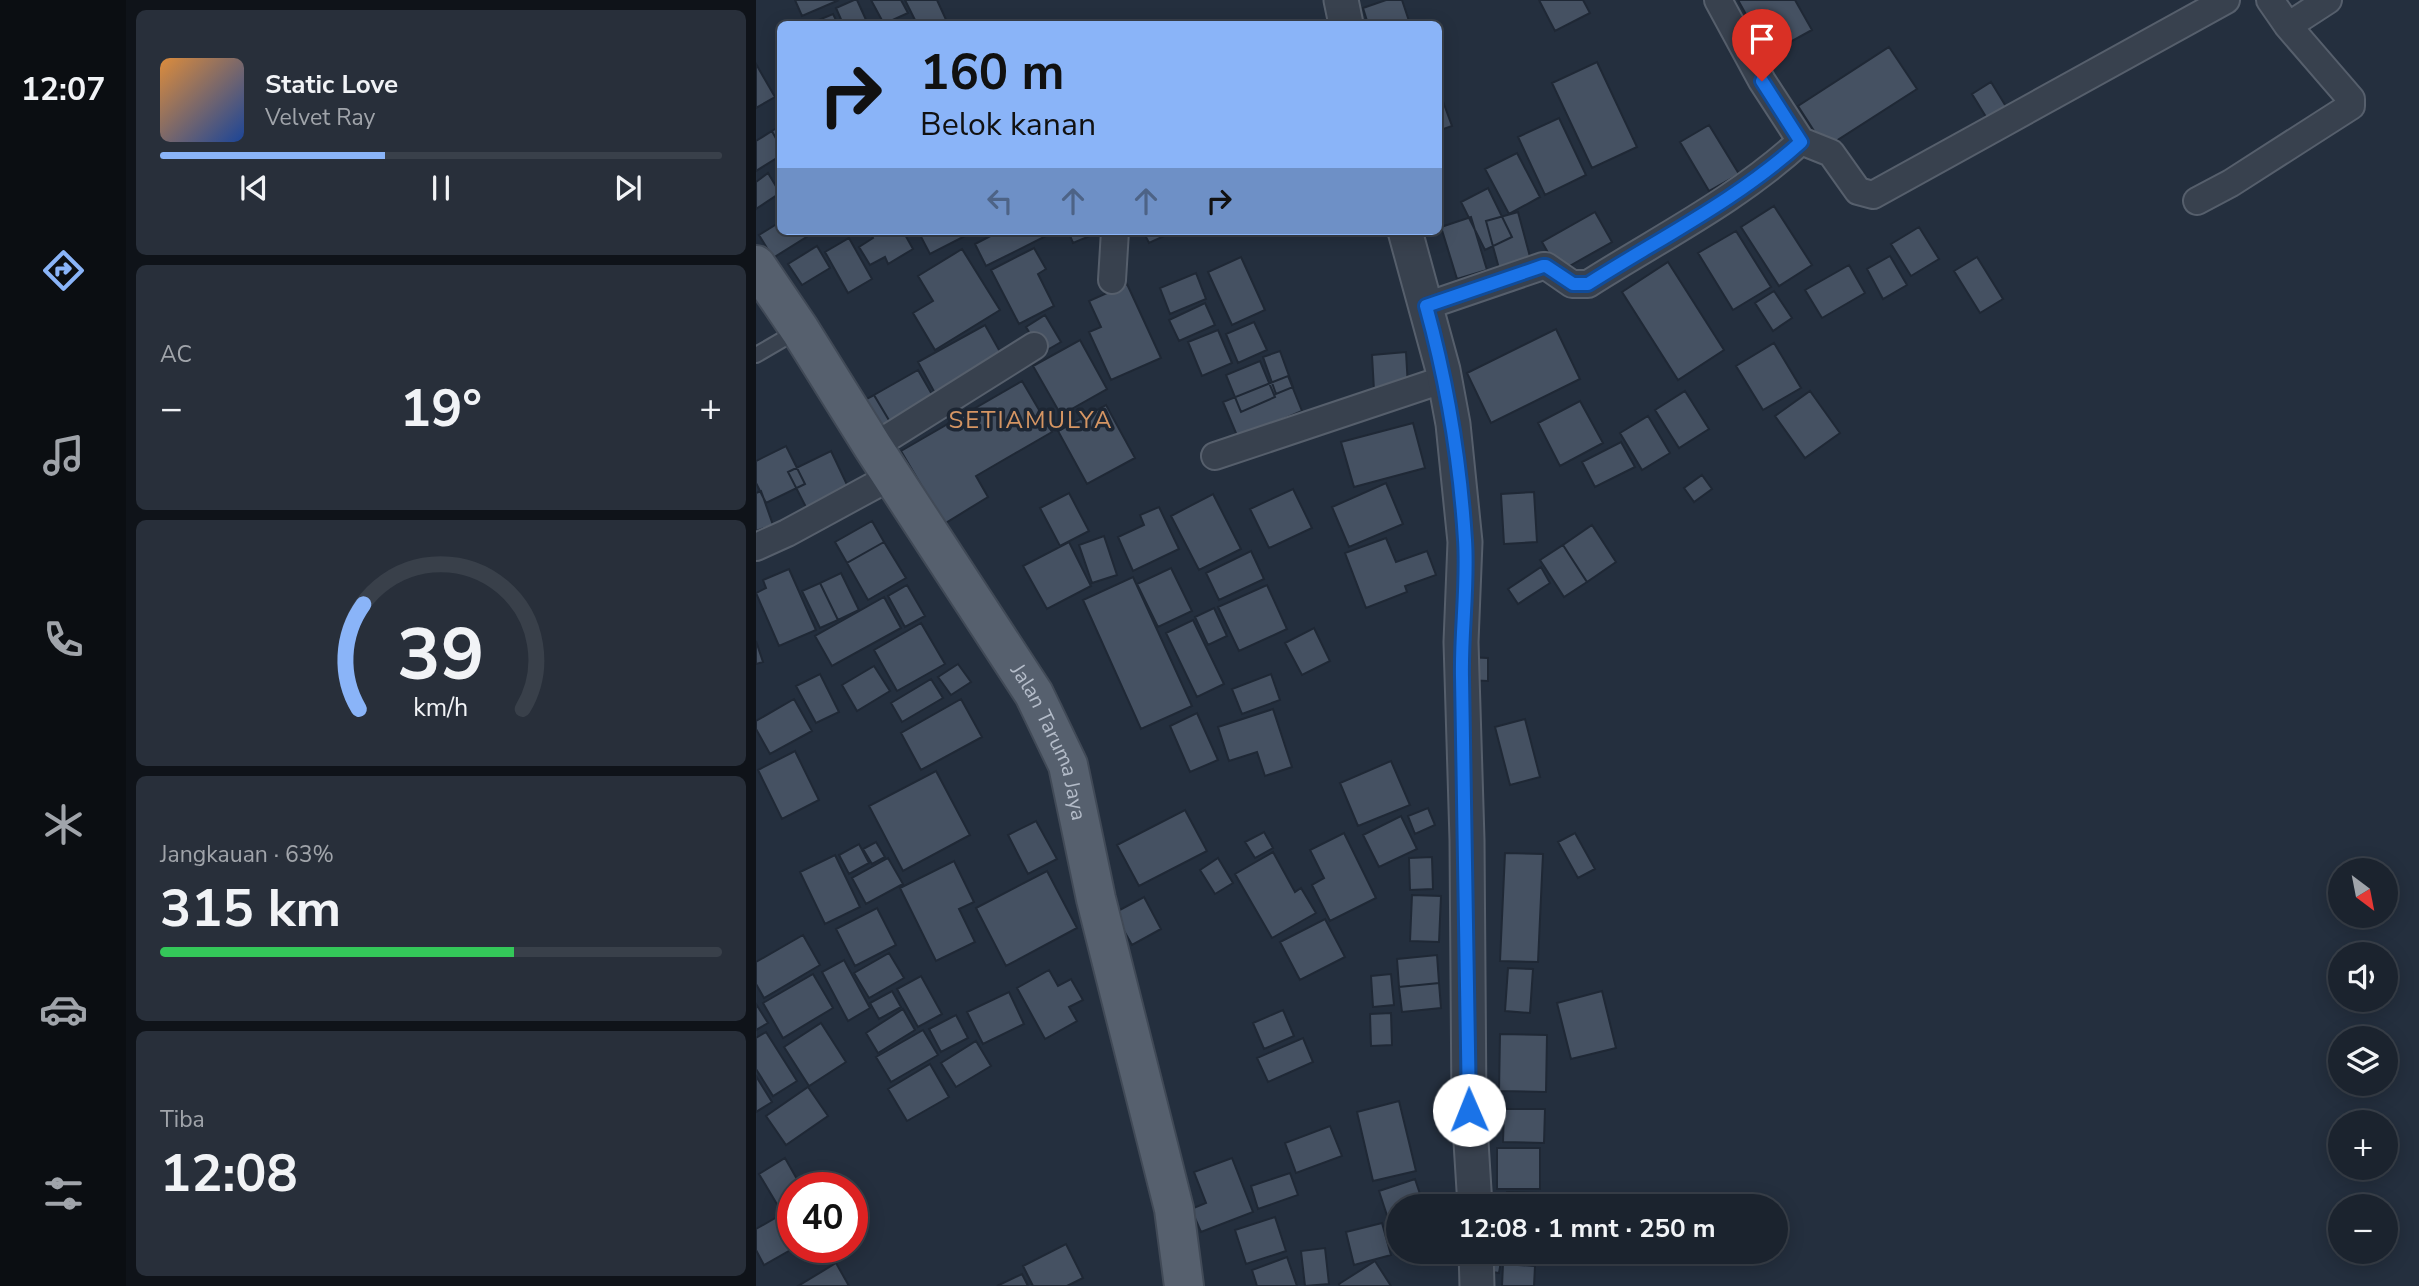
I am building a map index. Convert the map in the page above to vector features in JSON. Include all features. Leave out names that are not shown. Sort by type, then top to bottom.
[{"type":"main road","name":"Jalan Taruma Jaya","points":[[756,265],[1034,694],[1069,765],[1096,899],[1174,1209],[1184,1286]]},
{"type":"street","points":[[1341,0],[1345,21]]},
{"type":"street","points":[[1718,0],[1762,81],[1801,142],[1831,153],[1858,191],[1873,195],[2226,0]]},
{"type":"street","points":[[2197,201],[2231,183],[2351,106],[2351,99],[2288,26],[2270,0]]},
{"type":"street","points":[[2288,26],[2328,0]]},
{"type":"street","points":[[1426,306],[1543,266],[1573,284],[1588,284],[1675,233],[1769,170],[1801,142]]},
{"type":"street","points":[[1112,280],[1115,235]]},
{"type":"street","points":[[1406,235],[1445,379],[1465,542],[1461,642],[1467,840],[1469,1110],[1474,1194]]},
{"type":"street","points":[[756,547],[787,533],[1034,346]]},
{"type":"street","points":[[1216,456],[1445,379]]},
{"type":"street","points":[[1476,1264],[1477,1286]]},
{"type":"lane","points":[[756,355],[800,330]]},
{"type":"building","points":[[795,0],[839,0],[802,16]]},
{"type":"building","points":[[857,0],[867,21],[842,21],[836,8]]},
{"type":"building","points":[[871,0],[901,0],[908,13],[891,21],[882,21]]},
{"type":"building","points":[[905,0],[937,0],[947,21],[916,21]]},
{"type":"building","points":[[1386,0],[1402,0],[1409,21],[1367,21],[1363,8]]},
{"type":"building","points":[[1539,0],[1583,0],[1590,13],[1555,31]]},
{"type":"building","points":[[1738,0],[1795,0],[1812,30],[1768,54]]},
{"type":"building","points":[[833,14],[836,21],[816,21]]},
{"type":"building","points":[[1889,47],[1917,89],[1825,148],[1798,106]]},
{"type":"building","points":[[1597,62],[1637,147],[1592,168],[1552,83]]},
{"type":"building","points":[[756,64],[775,97],[756,108]]},
{"type":"building","points":[[1991,82],[2010,113],[1991,125],[1972,94]]},
{"type":"building","points":[[1442,99],[1452,126],[1442,130]]},
{"type":"building","points":[[1559,118],[1586,175],[1545,195],[1518,137]]},
{"type":"building","points":[[1709,125],[1739,174],[1709,191],[1680,142]]},
{"type":"building","points":[[777,128],[777,140],[772,131]]},
{"type":"building","points":[[772,131],[777,140],[777,158],[756,171],[756,141]]},
{"type":"building","points":[[1517,153],[1540,197],[1509,214],[1485,169]]},
{"type":"building","points":[[768,173],[777,188],[777,195],[756,209],[756,182]]},
{"type":"building","points":[[1488,188],[1512,237],[1485,250],[1461,202]]},
{"type":"building","points":[[1774,206],[1812,265],[1779,286],[1741,227]]},
{"type":"building","points":[[1518,212],[1532,264],[1500,272],[1486,221]]},
{"type":"building","points":[[1595,212],[1612,242],[1559,272],[1542,242]]},
{"type":"building","points":[[1471,217],[1487,270],[1457,279],[1442,227]]},
{"type":"building","points":[[777,224],[777,235],[810,235],[773,258],[759,235]]},
{"type":"building","points":[[1919,227],[1939,259],[1911,276],[1891,244]]},
{"type":"building","points":[[1736,231],[1771,287],[1733,310],[1698,253]]},
{"type":"building","points":[[871,235],[905,235],[913,249],[888,264],[885,257],[870,265],[859,247],[873,238]]},
{"type":"building","points":[[920,235],[967,235],[930,254]]},
{"type":"building","points":[[992,235],[1048,235],[986,266],[975,244]]},
{"type":"building","points":[[1070,235],[1090,235],[1090,236],[1073,243]]},
{"type":"building","points":[[1145,235],[1166,235],[1149,243]]},
{"type":"building","points":[[849,238],[872,279],[848,293],[825,252]]},
{"type":"building","points":[[817,246],[830,268],[802,285],[788,264]]},
{"type":"building","points":[[1034,248],[1046,269],[1038,274],[1054,306],[1019,324],[991,270]]},
{"type":"building","points":[[962,249],[1000,310],[935,350],[913,313],[933,301],[918,276]]},
{"type":"building","points":[[1890,256],[1907,285],[1883,299],[1867,269]]},
{"type":"building","points":[[1241,257],[1265,310],[1232,325],[1208,272]]},
{"type":"building","points":[[1977,257],[2003,299],[1980,313],[1954,271]]},
{"type":"building","points":[[1668,262],[1724,350],[1678,380],[1622,292]]},
{"type":"building","points":[[1849,265],[1865,293],[1822,318],[1805,290]]},
{"type":"building","points":[[1196,273],[1206,299],[1170,314],[1160,288]]},
{"type":"building","points":[[1127,284],[1161,358],[1111,380],[1089,332],[1101,327],[1089,301]]},
{"type":"building","points":[[1774,291],[1792,318],[1773,331],[1755,303]]},
{"type":"building","points":[[1205,303],[1215,325],[1179,341],[1169,320]]},
{"type":"building","points":[[1045,315],[1061,342],[1042,353],[1026,327]]},
{"type":"building","points":[[1254,322],[1267,350],[1238,363],[1226,334]]},
{"type":"building","points":[[985,325],[1003,357],[936,395],[918,362]]},
{"type":"building","points":[[1556,329],[1580,379],[1491,423],[1467,373]]},
{"type":"building","points":[[1218,330],[1232,363],[1202,376],[1188,342]]},
{"type":"building","points":[[1080,340],[1107,389],[1061,415],[1033,366]]},
{"type":"building","points":[[1774,343],[1801,388],[1763,410],[1736,366]]},
{"type":"building","points":[[1280,351],[1293,387],[1276,394],[1263,357]]},
{"type":"building","points":[[1406,352],[1408,387],[1374,390],[1372,355]]},
{"type":"building","points":[[1260,361],[1275,397],[1241,412],[1226,375]]},
{"type":"building","points":[[918,370],[937,403],[893,427],[874,395]]},
{"type":"building","points":[[1288,376],[1302,411],[1238,438],[1223,402]]},
{"type":"building","points":[[1022,381],[1052,432],[976,476],[988,497],[944,524],[901,451]]},
{"type":"building","points":[[1685,391],[1709,429],[1679,448],[1655,410]]},
{"type":"building","points":[[1810,391],[1840,433],[1805,458],[1775,416]]},
{"type":"building","points":[[874,395],[893,427],[876,437],[857,404]]},
{"type":"building","points":[[1580,401],[1603,443],[1560,466],[1538,423]]},
{"type":"building","points":[[1106,405],[1135,458],[1087,484],[1058,431]]},
{"type":"building","points":[[1648,416],[1670,453],[1642,470],[1620,433]]},
{"type":"building","points":[[1413,423],[1425,468],[1354,487],[1341,442]]},
{"type":"building","points":[[1621,442],[1635,467],[1595,487],[1582,462]]},
{"type":"building","points":[[786,446],[805,484],[766,503],[756,483],[756,461]]},
{"type":"building","points":[[831,451],[850,491],[808,511],[788,472]]},
{"type":"building","points":[[1702,475],[1712,489],[1694,502],[1684,488]]},
{"type":"building","points":[[1386,483],[1403,524],[1349,547],[1332,507]]},
{"type":"building","points":[[1293,489],[1312,528],[1269,548],[1250,509]]},
{"type":"building","points":[[761,491],[773,525],[756,531],[756,493]]},
{"type":"building","points":[[1534,492],[1537,542],[1504,544],[1501,494]]},
{"type":"building","points":[[1069,493],[1089,531],[1060,546],[1040,508]]},
{"type":"building","points":[[1213,494],[1241,549],[1199,570],[1171,516]]},
{"type":"building","points":[[1159,507],[1179,549],[1133,571],[1118,537],[1144,525],[1140,515]]},
{"type":"building","points":[[872,521],[884,542],[847,563],[835,542]]},
{"type":"building","points":[[1592,525],[1616,562],[1587,582],[1563,545]]},
{"type":"building","points":[[1104,536],[1117,575],[1092,583],[1079,545]]},
{"type":"building","points":[[1386,538],[1396,562],[1427,551],[1436,575],[1405,586],[1407,592],[1366,608],[1345,553]]},
{"type":"building","points":[[884,542],[906,578],[868,600],[847,563]]},
{"type":"building","points":[[1069,542],[1091,586],[1047,609],[1023,566]]},
{"type":"building","points":[[1563,545],[1587,582],[1564,597],[1540,560]]},
{"type":"building","points":[[1251,551],[1264,579],[1219,600],[1206,573]]},
{"type":"building","points":[[1541,567],[1550,583],[1518,604],[1508,589]]},
{"type":"building","points":[[1171,568],[1192,611],[1158,627],[1137,584]]},
{"type":"building","points":[[789,569],[816,630],[779,646],[756,593],[766,588],[763,580]]},
{"type":"building","points":[[841,573],[859,610],[838,620],[820,583]]},
{"type":"building","points":[[1133,577],[1192,706],[1141,729],[1083,600]]},
{"type":"building","points":[[820,583],[838,620],[820,628],[802,591]]},
{"type":"building","points":[[907,585],[925,616],[905,627],[888,596]]},
{"type":"building","points":[[1267,585],[1287,629],[1239,651],[1218,607]]},
{"type":"building","points":[[884,597],[901,628],[832,666],[815,636]]},
{"type":"building","points":[[1214,608],[1227,636],[1208,645],[1195,617]]},
{"type":"building","points":[[1193,620],[1224,684],[1197,697],[1166,633]]},
{"type":"building","points":[[921,623],[945,664],[897,691],[874,650]]},
{"type":"building","points":[[1314,628],[1330,661],[1302,675],[1285,643]]},
{"type":"building","points":[[756,641],[763,662],[756,664]]},
{"type":"building","points":[[1466,657],[1488,658],[1488,681],[1465,680]]},
{"type":"building","points":[[958,664],[971,682],[951,695],[938,677]]},
{"type":"building","points":[[874,666],[890,691],[857,711],[842,685]]},
{"type":"building","points":[[820,674],[839,712],[816,723],[796,686]]},
{"type":"building","points":[[1271,674],[1280,700],[1242,714],[1232,689]]},
{"type":"building","points":[[931,679],[943,698],[902,722],[891,703]]},
{"type":"building","points":[[794,699],[812,731],[770,754],[756,729],[756,721]]},
{"type":"building","points":[[961,699],[982,737],[921,770],[901,733]]},
{"type":"building","points":[[1273,709],[1292,767],[1265,776],[1257,752],[1229,761],[1218,727]]},
{"type":"building","points":[[1197,713],[1218,760],[1190,772],[1170,726]]},
{"type":"building","points":[[1525,719],[1540,777],[1510,785],[1495,727]]},
{"type":"building","points":[[795,751],[819,800],[782,819],[758,770]]},
{"type":"building","points":[[1391,761],[1410,805],[1358,826],[1340,783]]},
{"type":"building","points":[[936,771],[970,835],[903,871],[869,806]]},
{"type":"building","points":[[1428,808],[1435,825],[1415,834],[1408,816]]},
{"type":"building","points":[[1185,810],[1207,851],[1139,886],[1117,845]]},
{"type":"building","points":[[1401,816],[1417,849],[1379,867],[1363,835]]},
{"type":"building","points":[[1036,821],[1057,859],[1028,874],[1008,835]]},
{"type":"building","points":[[1264,832],[1273,848],[1255,858],[1245,842]]},
{"type":"building","points":[[1344,833],[1376,898],[1330,921],[1312,885],[1324,878],[1310,850]]},
{"type":"building","points":[[1575,833],[1595,869],[1578,878],[1558,842]]},
{"type":"building","points":[[876,842],[885,857],[872,864],[863,849]]},
{"type":"building","points":[[859,844],[869,863],[849,874],[839,855]]},
{"type":"building","points":[[1273,852],[1295,892],[1301,888],[1316,913],[1272,938],[1235,874]]},
{"type":"building","points":[[1505,853],[1543,854],[1538,962],[1500,961]]},
{"type":"building","points":[[835,855],[860,907],[825,924],[800,872]]},
{"type":"building","points":[[1432,857],[1433,889],[1410,890],[1409,858]]},
{"type":"building","points":[[888,858],[903,884],[866,904],[852,878]]},
{"type":"building","points":[[1218,858],[1233,883],[1215,894],[1200,870]]},
{"type":"building","points":[[954,861],[974,902],[959,909],[975,942],[936,961],[900,888]]},
{"type":"building","points":[[1047,871],[1077,928],[1006,966],[976,908]]},
{"type":"building","points":[[1412,895],[1441,896],[1439,942],[1410,941]]},
{"type":"building","points":[[1144,897],[1161,929],[1132,945],[1114,913]]},
{"type":"building","points":[[877,908],[896,945],[855,966],[836,929]]},
{"type":"building","points":[[1325,919],[1345,957],[1300,980],[1280,942]]},
{"type":"building","points":[[803,935],[820,965],[764,998],[756,984],[756,962]]},
{"type":"building","points":[[889,953],[904,978],[869,998],[854,973]]},
{"type":"building","points":[[1437,955],[1439,983],[1399,987],[1397,959]]},
{"type":"building","points":[[844,960],[870,1008],[848,1021],[822,972]]},
{"type":"building","points":[[1508,968],[1533,969],[1530,1013],[1505,1011]]},
{"type":"building","points":[[1049,970],[1058,986],[1071,979],[1083,1000],[1069,1007],[1077,1021],[1045,1039],[1017,988]]},
{"type":"building","points":[[813,974],[833,1008],[783,1038],[763,1003]]},
{"type":"building","points":[[1391,974],[1394,1005],[1373,1007],[1371,976]]},
{"type":"building","points":[[921,976],[942,1014],[918,1027],[897,989]]},
{"type":"building","points":[[1439,983],[1441,1008],[1402,1012],[1399,987]]},
{"type":"building","points":[[892,991],[901,1007],[879,1019],[870,1003]]},
{"type":"building","points":[[1602,991],[1616,1048],[1571,1059],[1557,1003]]},
{"type":"building","points":[[1009,992],[1024,1024],[983,1044],[967,1012]]},
{"type":"building","points":[[756,1004],[768,1023],[756,1030]]},
{"type":"building","points":[[903,1009],[915,1030],[878,1053],[866,1033]]},
{"type":"building","points":[[1283,1010],[1294,1036],[1264,1049],[1253,1023]]},
{"type":"building","points":[[1391,1013],[1392,1045],[1371,1046],[1370,1014]]},
{"type":"building","points":[[956,1015],[968,1038],[941,1052],[929,1029]]},
{"type":"building","points":[[821,1023],[846,1062],[809,1086],[784,1047]]},
{"type":"building","points":[[923,1030],[938,1055],[891,1082],[876,1057]]},
{"type":"building","points":[[766,1032],[797,1081],[773,1096],[756,1069],[756,1038]]},
{"type":"building","points":[[1500,1034],[1547,1035],[1546,1092],[1499,1091]]},
{"type":"building","points":[[1303,1038],[1313,1062],[1268,1082],[1257,1058]]},
{"type":"building","points":[[976,1041],[991,1066],[956,1087],[941,1063]]},
{"type":"building","points":[[930,1064],[949,1097],[907,1121],[888,1089]]},
{"type":"building","points":[[756,1076],[772,1102],[756,1112]]},
{"type":"building","points":[[808,1087],[828,1116],[786,1145],[766,1116]]},
{"type":"building","points":[[1399,1101],[1416,1171],[1373,1181],[1357,1112]]},
{"type":"building","points":[[1504,1109],[1545,1109],[1544,1143],[1503,1142]]},
{"type":"building","points":[[1330,1126],[1342,1156],[1296,1173],[1285,1143]]},
{"type":"building","points":[[1497,1148],[1540,1148],[1540,1189],[1497,1189]]},
{"type":"building","points":[[785,1158],[793,1172],[777,1172],[777,1204],[759,1174]]},
{"type":"building","points":[[1232,1158],[1253,1212],[1201,1232],[1191,1209],[1206,1203],[1194,1172]]},
{"type":"building","points":[[1290,1173],[1298,1195],[1258,1209],[1251,1186]]},
{"type":"building","points":[[1415,1179],[1420,1194],[1386,1194],[1386,1212],[1379,1191]]},
{"type":"building","points":[[1507,1192],[1539,1193],[1539,1194]]},
{"type":"building","points":[[777,1217],[777,1258],[764,1265],[756,1250],[756,1229]]},
{"type":"building","points":[[1275,1217],[1286,1251],[1246,1264],[1235,1230]]},
{"type":"building","points":[[1382,1223],[1386,1237],[1386,1256],[1354,1265],[1346,1232]]},
{"type":"building","points":[[1066,1244],[1083,1278],[1067,1286],[1033,1286],[1023,1266]]},
{"type":"building","points":[[1325,1248],[1329,1284],[1305,1286],[1301,1251]]},
{"type":"building","points":[[1287,1257],[1297,1286],[1257,1286],[1252,1270]]},
{"type":"building","points":[[1375,1261],[1391,1286],[1340,1286],[1339,1284]]},
{"type":"building","points":[[836,1263],[849,1286],[798,1286]]},
{"type":"building","points":[[1480,1264],[1500,1264],[1499,1273],[1479,1270]]},
{"type":"building","points":[[1503,1264],[1535,1264],[1535,1266]]},
{"type":"building","points":[[1503,1264],[1535,1266],[1534,1286],[1502,1286]]},
{"type":"building","points":[[1022,1274],[1028,1286],[997,1286]]},
{"type":"district","name":"SETIAMULYA","points":[[1031,420]]},
{"type":"route","points":[[1469,1110],[1467,840],[1461,642],[1465,542],[1452,424],[1443,370],[1426,306],[1543,266],[1573,284],[1588,284],[1675,233],[1769,170],[1801,142],[1762,81]]}]
